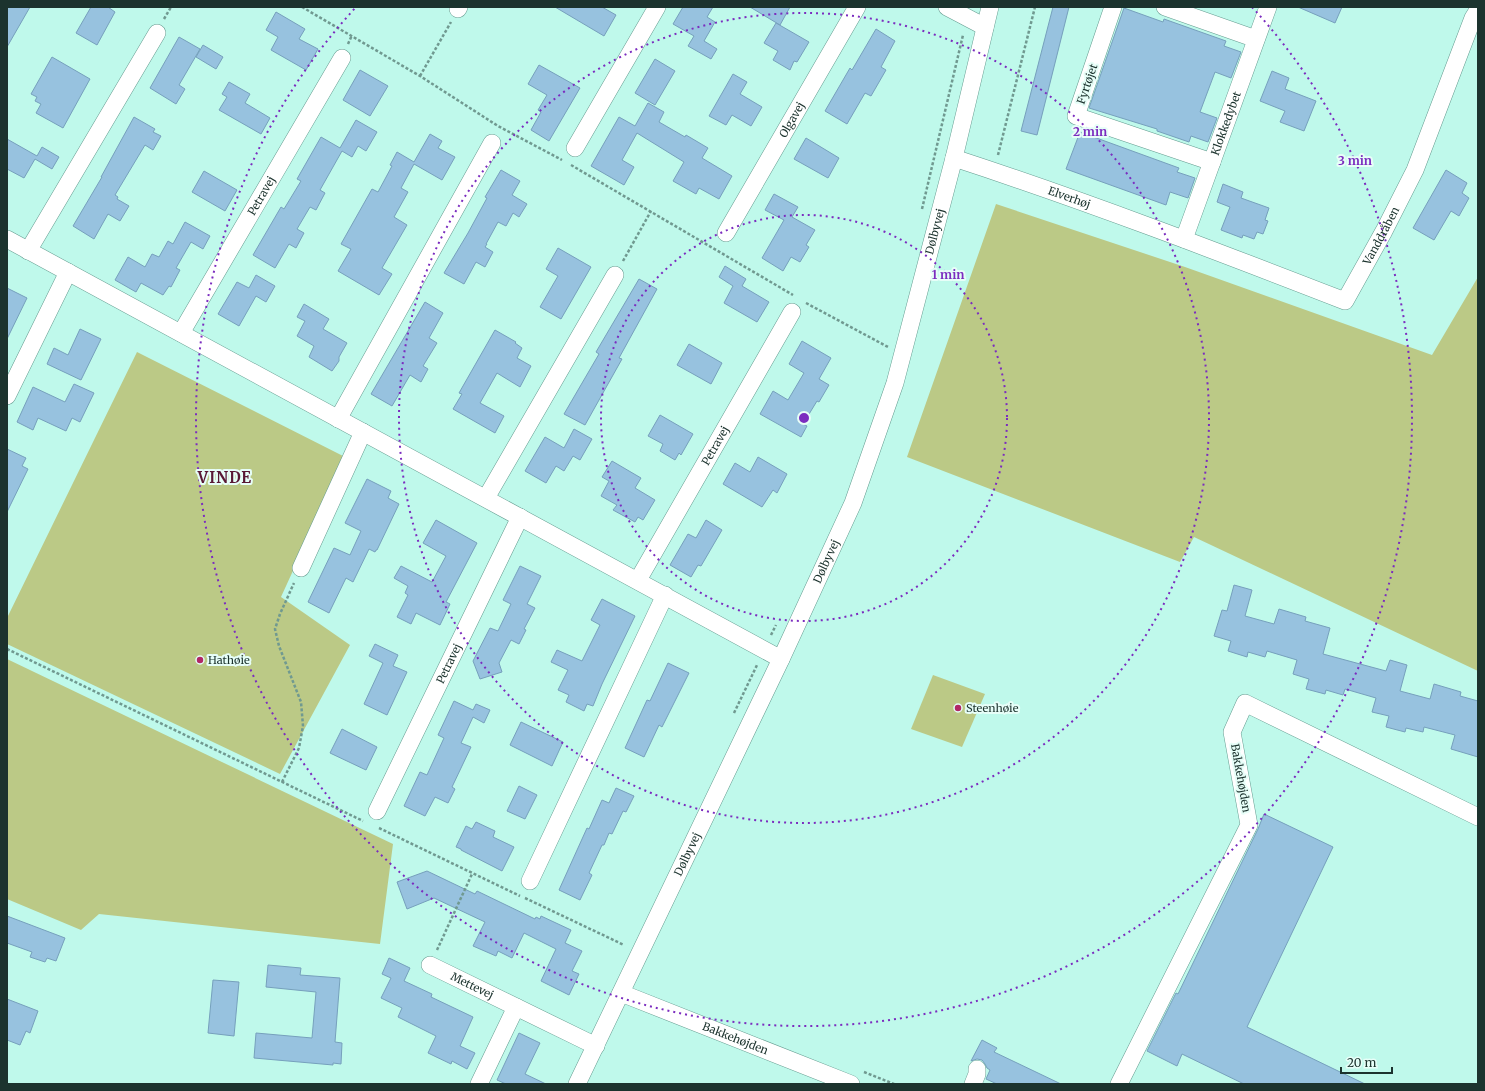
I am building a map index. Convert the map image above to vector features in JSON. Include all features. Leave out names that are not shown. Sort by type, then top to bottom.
[{"type":"street","points":[[575,148],[657,7]]},
{"type":"street","name":"Olgavej","points":[[726,233],[857,7]]},
{"type":"street","points":[[947,7],[967,19],[985,27]]},
{"type":"street","name":"Dølbyvej","points":[[577,1084],[782,659],[853,503],[896,383],[954,158],[990,7]]},
{"type":"street","name":"Fyrtøjet","points":[[1113,7],[1076,116],[1212,162]]},
{"type":"street","points":[[1165,7],[1256,39]]},
{"type":"street","name":"Klokkedybet","points":[[1184,239],[1268,7]]},
{"type":"street","name":"Vanddråben","points":[[1184,239],[1345,301],[1384,231],[1415,170],[1473,18],[1478,10]]},
{"type":"street","points":[[28,251],[156,33]]},
{"type":"street","name":"Petravej","points":[[181,333],[342,58]]},
{"type":"street","points":[[338,418],[492,143]]},
{"type":"street","name":"Elverhøj","points":[[954,158],[1184,239]]},
{"type":"street","points":[[7,239],[782,659]]},
{"type":"street","points":[[7,396],[68,272]]},
{"type":"street","points":[[486,498],[615,275]]},
{"type":"street","name":"Petravej","points":[[638,580],[797,303]]},
{"type":"street","points":[[301,568],[363,432]]},
{"type":"street","name":"Petravej","points":[[374,821],[520,517]]},
{"type":"street","points":[[530,881],[665,595]]},
{"type":"street","name":"Bakkehøjden","points":[[1119,1084],[1249,825],[1232,732],[1245,703],[1478,817]]},
{"type":"street","name":"Mettevej","points":[[430,964],[596,1046]]},
{"type":"street","name":"Bakkehøjden","points":[[621,993],[851,1084]]},
{"type":"street","points":[[479,1084],[516,1007]]},
{"type":"path","points":[[302,7],[420,76],[498,126],[651,211],[797,303],[888,348],[890,340]]},
{"type":"path","points":[[994,171],[1035,7]]},
{"type":"path","points":[[420,76],[458,8]]},
{"type":"path","points":[[921,210],[967,19]]},
{"type":"path","points":[[615,275],[651,211]]},
{"type":"path","points":[[282,782],[299,748],[303,726],[301,702],[279,646],[276,629],[280,614],[301,568]]},
{"type":"path","points":[[734,714],[778,621]]},
{"type":"path","points":[[7,649],[282,782],[374,821],[472,874],[624,945],[621,952]]},
{"type":"path","points":[[430,964],[472,874]]},
{"type":"green space","points":[[996,204],[1185,267],[1432,355],[1478,277],[1478,671],[1194,537],[1180,562],[907,457]]},
{"type":"green space","points":[[137,352],[345,457],[281,597],[350,645],[280,774],[7,644],[7,618]]},
{"type":"green space","points":[[7,659],[393,844],[380,944],[99,914],[81,930],[7,899]]},
{"type":"green space","points":[[933,675],[985,694],[962,747],[911,729]]},
{"type":"building","points":[[7,7],[30,7],[7,47]]},
{"type":"building","points":[[91,7],[108,7],[115,12],[97,45],[76,33]]},
{"type":"building","points":[[555,7],[602,7],[616,15],[604,36]]},
{"type":"building","points":[[683,7],[713,7],[707,17],[715,22],[704,41],[717,49],[711,59],[688,46],[694,36],[673,24]]},
{"type":"building","points":[[750,7],[790,7],[780,25]]},
{"type":"building","points":[[1053,7],[1069,7],[1037,135],[1021,131]]},
{"type":"building","points":[[1298,7],[1342,7],[1335,23]]},
{"type":"building","points":[[1124,8],[1163,22],[1164,19],[1226,41],[1224,46],[1241,52],[1231,78],[1215,72],[1200,112],[1217,118],[1208,142],[1191,136],[1189,142],[1157,131],[1157,129],[1089,108]]},
{"type":"building","points":[[276,12],[305,29],[299,39],[318,49],[306,70],[271,50],[278,37],[266,30]]},
{"type":"building","points":[[776,23],[809,42],[797,62],[794,61],[790,70],[773,60],[778,51],[764,43]]},
{"type":"building","points":[[876,29],[895,41],[881,67],[886,70],[871,96],[865,93],[847,124],[825,111],[850,68],[852,70]]},
{"type":"building","points":[[179,37],[200,49],[179,85],[185,89],[176,104],[150,88]]},
{"type":"building","points":[[203,45],[223,57],[216,69],[196,57]]},
{"type":"building","points":[[52,57],[90,79],[63,128],[36,113],[41,104],[35,101],[37,97],[31,94]]},
{"type":"building","points":[[655,59],[675,71],[655,105],[635,93]]},
{"type":"building","points":[[539,65],[580,88],[549,141],[531,130],[541,112],[538,110],[547,95],[528,84]]},
{"type":"building","points":[[360,70],[388,86],[370,116],[343,100]]},
{"type":"building","points":[[1272,71],[1289,78],[1285,89],[1316,101],[1304,131],[1280,122],[1285,111],[1260,101]]},
{"type":"building","points":[[733,74],[747,82],[740,94],[762,107],[751,126],[732,115],[726,125],[709,116]]},
{"type":"building","points":[[229,82],[250,94],[245,103],[270,118],[261,134],[219,110],[227,97],[222,94]]},
{"type":"building","points":[[648,103],[664,112],[659,122],[708,148],[702,158],[732,176],[719,199],[699,188],[696,194],[673,181],[684,162],[637,133],[622,160],[634,167],[624,185],[591,166],[619,117],[635,126]]},
{"type":"building","points":[[134,117],[155,129],[153,132],[161,136],[153,150],[145,145],[115,195],[118,197],[117,199],[129,206],[120,221],[108,214],[94,239],[73,226],[102,177]]},
{"type":"building","points":[[356,120],[377,132],[366,151],[358,146],[352,157],[342,151],[320,190],[325,193],[316,210],[310,207],[297,229],[304,233],[296,248],[289,244],[275,268],[253,255],[281,207],[284,209],[301,181],[297,179],[321,137],[340,148]]},
{"type":"building","points":[[1080,132],[1179,168],[1177,172],[1195,178],[1188,198],[1170,192],[1166,205],[1066,169]]},
{"type":"building","points":[[430,134],[442,141],[438,148],[455,157],[442,180],[414,164],[401,188],[408,192],[394,217],[407,225],[382,268],[392,274],[379,295],[338,271],[351,249],[341,244],[372,189],[378,192],[392,166],[390,165],[397,152],[414,162]]},
{"type":"building","points":[[806,138],[839,158],[828,178],[794,159]]},
{"type":"building","points":[[7,139],[37,156],[42,147],[59,157],[52,169],[35,159],[24,178],[7,169]]},
{"type":"building","points":[[501,170],[520,181],[512,195],[527,204],[519,217],[513,213],[506,226],[498,222],[485,247],[493,252],[485,267],[476,262],[464,284],[444,273],[468,233],[487,198],[485,197]]},
{"type":"building","points":[[1446,170],[1467,183],[1462,193],[1469,198],[1459,216],[1451,211],[1434,240],[1413,228]]},
{"type":"building","points":[[204,171],[237,190],[225,211],[192,192]]},
{"type":"building","points":[[1223,184],[1243,192],[1241,198],[1269,208],[1265,220],[1268,221],[1263,234],[1257,232],[1254,239],[1243,235],[1242,238],[1221,230],[1230,207],[1217,202]]},
{"type":"building","points":[[774,194],[798,207],[792,217],[815,230],[806,245],[809,247],[800,262],[791,257],[783,271],[762,258],[784,220],[765,210]]},
{"type":"building","points":[[185,222],[210,236],[203,249],[191,242],[176,268],[180,270],[171,287],[169,286],[163,295],[141,283],[136,292],[115,280],[128,257],[145,267],[152,254],[159,257],[168,241],[173,244]]},
{"type":"building","points":[[558,248],[591,267],[561,319],[540,307],[558,276],[546,269]]},
{"type":"building","points":[[725,266],[746,279],[742,286],[769,302],[757,322],[724,303],[733,286],[719,277]]},
{"type":"building","points":[[256,275],[275,286],[266,302],[256,296],[239,326],[218,314],[237,282],[249,288]]},
{"type":"building","points":[[639,279],[657,289],[619,358],[622,359],[585,425],[564,414],[599,354],[596,352]]},
{"type":"building","points":[[7,288],[27,298],[7,339]]},
{"type":"building","points":[[425,302],[443,313],[429,338],[437,343],[423,366],[428,369],[421,382],[410,375],[392,406],[371,394]]},
{"type":"building","points":[[304,304],[329,319],[323,329],[347,343],[339,357],[339,361],[332,371],[309,357],[314,346],[297,336],[305,321],[297,317]]},
{"type":"building","points":[[80,329],[101,339],[81,380],[47,364],[54,348],[68,355]]},
{"type":"building","points":[[495,330],[516,342],[515,343],[522,348],[517,358],[531,366],[520,387],[497,373],[480,403],[504,416],[495,433],[453,409],[462,394],[459,393]]},
{"type":"building","points":[[802,341],[831,358],[819,379],[829,385],[803,424],[807,426],[801,437],[760,414],[773,391],[788,400],[804,373],[789,364]]},
{"type":"building","points":[[689,344],[722,363],[711,384],[677,365]]},
{"type":"building","points":[[74,384],[94,393],[80,422],[72,418],[66,431],[38,418],[33,430],[17,422],[33,387],[65,402]]},
{"type":"building","points":[[660,415],[693,434],[681,455],[679,453],[675,460],[660,451],[663,444],[648,436]]},
{"type":"building","points":[[574,429],[592,439],[580,460],[573,456],[564,471],[556,466],[546,483],[525,471],[545,437],[564,448]]},
{"type":"building","points":[[7,449],[26,458],[22,466],[28,469],[7,512]]},
{"type":"building","points":[[758,457],[787,474],[777,493],[773,490],[762,507],[723,484],[735,463],[750,472]]},
{"type":"building","points":[[612,461],[641,478],[635,488],[655,500],[643,520],[638,517],[635,522],[613,510],[617,505],[601,496],[609,481],[602,477]]},
{"type":"building","points":[[367,479],[391,491],[388,498],[399,504],[377,550],[375,552],[369,549],[353,582],[346,578],[329,613],[308,602],[334,548],[350,555],[361,531],[345,523]]},
{"type":"building","points":[[436,520],[477,543],[446,602],[450,604],[440,625],[416,613],[411,624],[397,617],[408,595],[405,593],[408,586],[394,578],[401,566],[432,582],[446,556],[423,543]]},
{"type":"building","points":[[706,520],[722,530],[701,566],[698,565],[691,577],[670,565],[688,534],[696,538]]},
{"type":"building","points":[[520,566],[541,576],[527,604],[535,608],[524,629],[526,630],[519,644],[511,640],[499,663],[502,672],[480,679],[473,661],[490,628],[498,631],[511,604],[503,600]]},
{"type":"building","points":[[1234,585],[1252,590],[1245,616],[1274,624],[1279,609],[1306,617],[1305,621],[1330,628],[1323,654],[1386,671],[1390,660],[1407,665],[1400,691],[1430,699],[1434,684],[1461,692],[1460,696],[1478,701],[1478,757],[1451,749],[1455,735],[1424,727],[1423,732],[1406,728],[1405,732],[1386,727],[1389,716],[1372,712],[1376,698],[1345,689],[1343,695],[1326,690],[1325,694],[1306,689],[1309,679],[1293,674],[1297,660],[1267,651],[1265,657],[1248,652],[1247,657],[1228,651],[1231,641],[1214,636],[1222,610],[1227,611]]},
{"type":"building","points":[[602,599],[635,616],[593,706],[587,704],[584,711],[566,702],[569,695],[558,690],[568,670],[551,662],[557,650],[582,661],[600,625],[591,620]]},
{"type":"building","points":[[375,644],[398,655],[393,666],[407,672],[387,715],[364,704],[383,663],[369,656]]},
{"type":"building","points":[[668,663],[689,673],[662,727],[659,725],[644,757],[625,748],[647,700],[650,701]]},
{"type":"building","points":[[454,701],[473,710],[476,704],[490,710],[484,723],[473,717],[461,743],[471,747],[452,787],[455,789],[448,803],[435,797],[425,816],[404,806],[420,772],[427,775],[444,738],[438,735]]},
{"type":"building","points":[[521,722],[563,742],[552,766],[510,745]]},
{"type":"building","points":[[342,729],[377,747],[366,770],[330,753]]},
{"type":"building","points":[[519,786],[537,795],[525,819],[507,811]]},
{"type":"building","points":[[616,788],[634,796],[626,812],[623,811],[612,834],[609,833],[604,845],[602,845],[589,873],[592,875],[580,900],[559,890],[587,828],[589,829],[602,800],[609,803]]},
{"type":"building","points":[[1264,814],[1333,847],[1247,1027],[1365,1084],[1244,1084],[1182,1054],[1177,1066],[1147,1051],[1176,993],[1178,994]]},
{"type":"building","points":[[476,822],[495,831],[493,837],[514,847],[502,871],[456,847],[466,826],[472,829]]},
{"type":"building","points":[[427,871],[475,894],[477,891],[535,919],[536,917],[540,919],[541,916],[571,930],[565,943],[582,951],[572,971],[579,974],[569,995],[541,981],[556,949],[524,933],[512,958],[498,951],[496,956],[473,946],[485,922],[434,898],[407,909],[397,882]]},
{"type":"building","points":[[7,916],[65,938],[56,961],[47,958],[45,962],[30,957],[32,952],[7,943]]},
{"type":"building","points":[[389,958],[410,968],[404,981],[432,994],[431,997],[473,1017],[460,1046],[475,1053],[467,1069],[452,1061],[451,1064],[428,1053],[436,1036],[398,1017],[402,1008],[381,998],[391,978],[382,974]]},
{"type":"building","points":[[268,965],[301,968],[300,975],[340,978],[335,1042],[342,1043],[341,1064],[333,1063],[333,1065],[254,1058],[256,1033],[312,1038],[316,992],[266,987]]},
{"type":"building","points":[[213,980],[239,982],[234,1036],[208,1033]]},
{"type":"building","points":[[7,999],[38,1011],[30,1033],[26,1031],[20,1045],[7,1040]]},
{"type":"building","points":[[519,1033],[540,1043],[525,1074],[546,1084],[506,1084],[497,1080]]},
{"type":"building","points":[[982,1040],[997,1048],[994,1052],[1061,1084],[997,1084],[986,1079],[990,1070],[982,1060],[977,1059],[971,1061]]},
{"type":"place","name":"Hathøie","points":[[200,660]]},
{"type":"place","name":"Steenhøie","points":[[958,708]]},
{"type":"district","name":"VINDE","points":[[225,477]]}]
